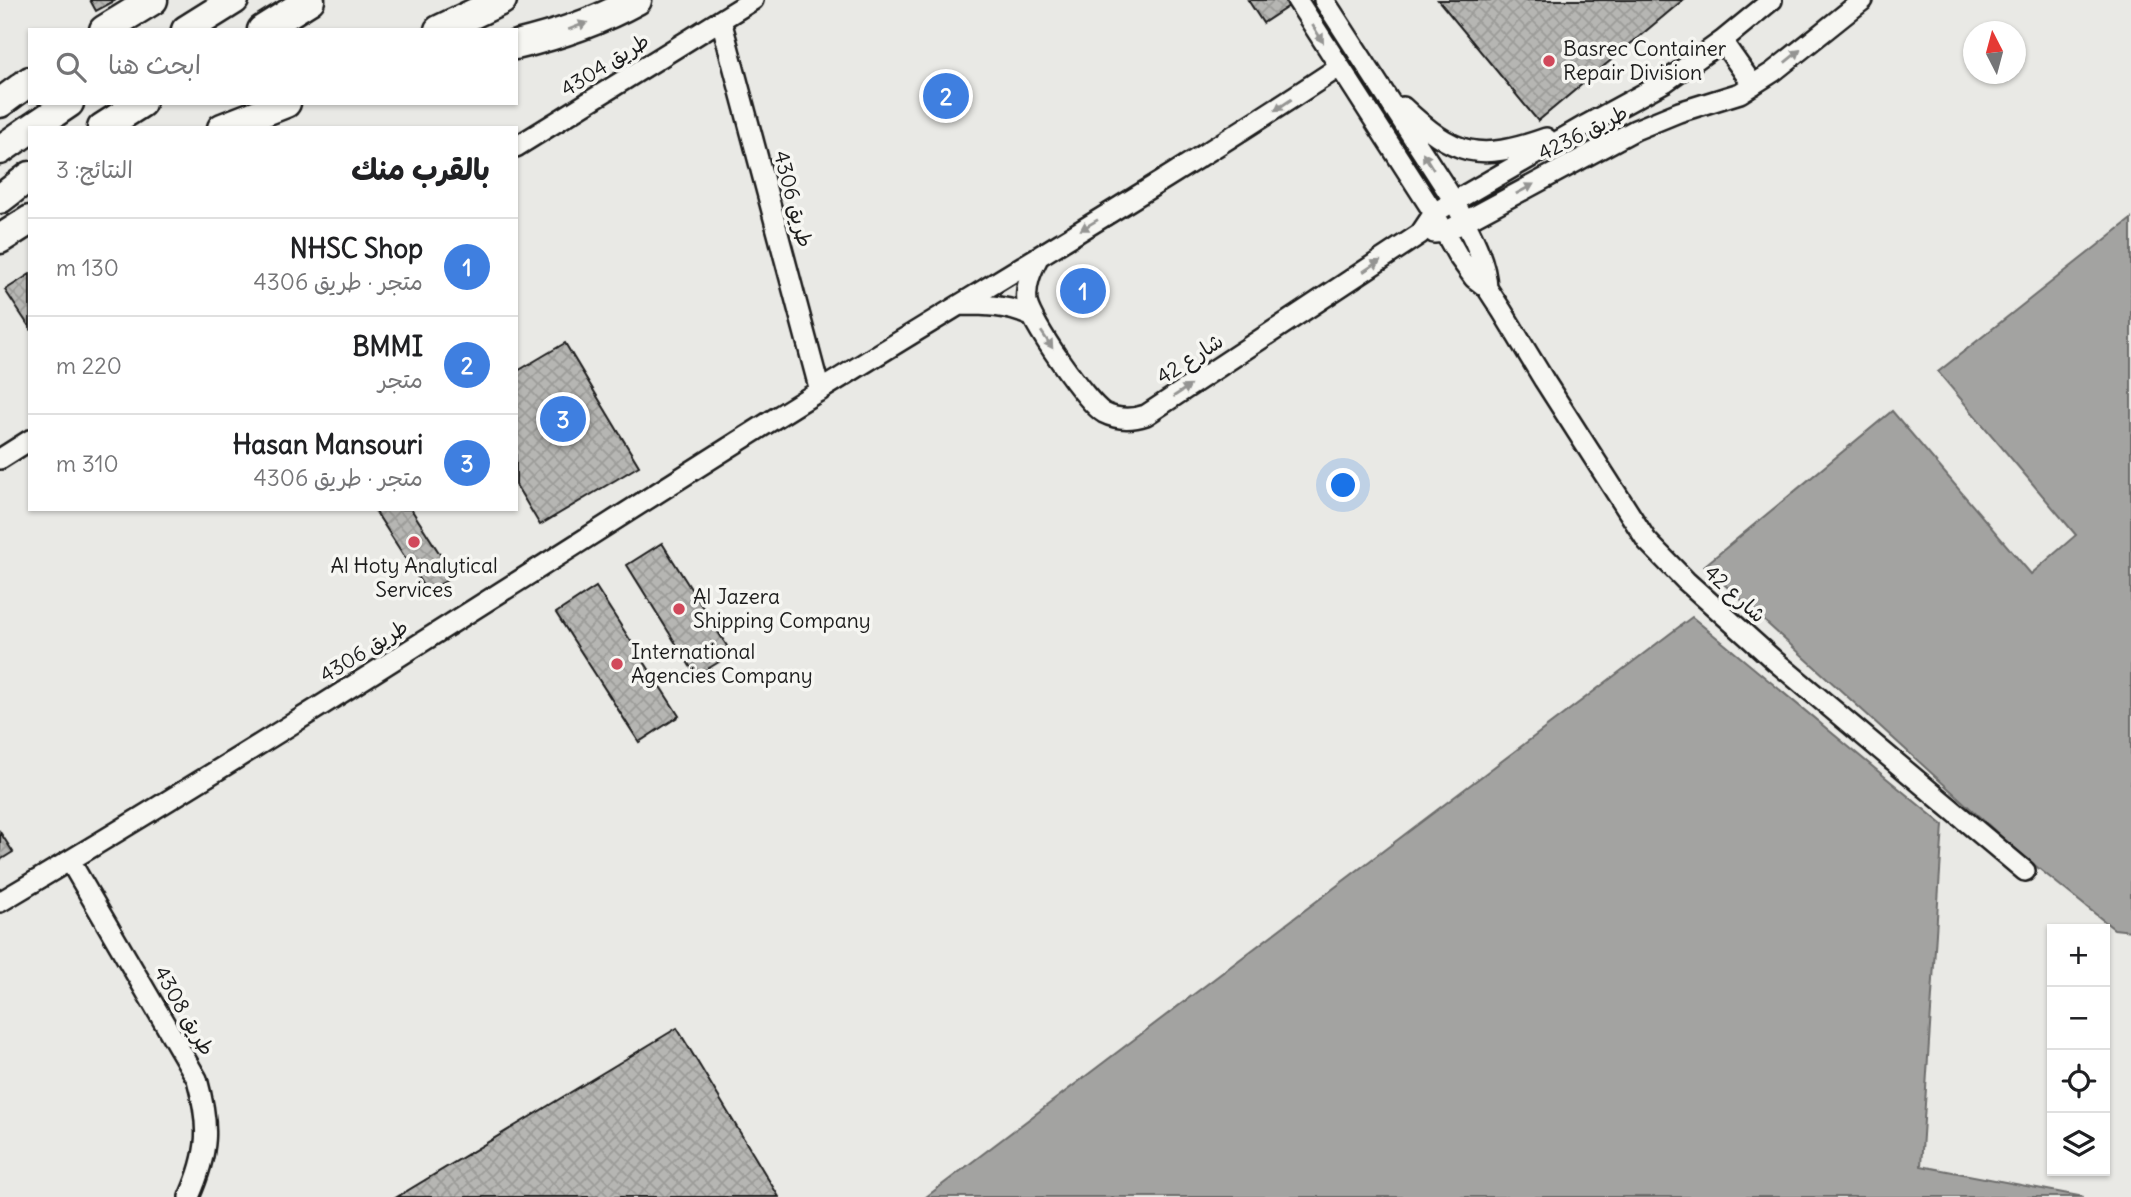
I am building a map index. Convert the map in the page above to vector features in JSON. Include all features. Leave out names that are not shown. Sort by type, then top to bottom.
[{"type":"highway","points":[[107,28],[153,0]]},
{"type":"highway","points":[[189,28],[234,0]]},
{"type":"highway","points":[[265,28],[310,0]]},
{"type":"highway","points":[[443,28],[502,0]]},
{"type":"highway","points":[[518,44],[612,14],[637,0]]},
{"type":"highway","points":[[0,103],[28,82]]},
{"type":"highway","points":[[34,126],[66,105]]},
{"type":"highway","points":[[105,126],[138,105]]},
{"type":"highway","points":[[213,126],[258,105]]},
{"type":"highway","points":[[227,126],[281,105]]},
{"type":"highway","points":[[0,150],[28,130]]},
{"type":"highway","points":[[0,198],[28,178]]},
{"type":"highway","points":[[0,239],[28,221]]},
{"type":"street","name":"طريق 4304","points":[[518,146],[753,0]]},
{"type":"street","name":"شارع 42","points":[[1297,0],[1474,278],[1487,288],[1629,514],[1659,554],[1775,661],[2025,871]]},
{"type":"street","name":"شارع 42","points":[[1324,0],[1454,201],[1487,273],[1487,288]]},
{"type":"street","name":"طريق 4236","points":[[1454,201],[1586,124],[1665,82],[1722,41],[1772,0]]},
{"type":"street","name":"طريق 4236","points":[[1465,222],[1635,130],[1722,100],[1754,85],[1862,0]]},
{"type":"street","name":"طريق 4306","points":[[721,20],[820,391]]},
{"type":"street","points":[[1722,41],[1754,85]]},
{"type":"street","name":"طريق 4306","points":[[0,902],[590,537],[958,305],[1236,136],[1339,67]]},
{"type":"street","points":[[1383,90],[1425,127],[1443,140],[1466,151],[1513,149],[1586,124]]},
{"type":"street","name":"شارع 42","points":[[1031,316],[1096,407],[1122,419],[1146,415],[1420,234],[1434,213],[1454,201]]},
{"type":"street","name":"شارع 42","points":[[1420,234],[1445,232],[1465,222]]},
{"type":"street","points":[[1031,316],[1027,288],[1030,274],[1040,255]]},
{"type":"street","points":[[958,305],[993,305],[1012,308],[1031,316]]},
{"type":"street","points":[[0,458],[28,441]]},
{"type":"street","name":"طريق 4308","points":[[70,861],[197,1079],[206,1114],[205,1150],[189,1197]]},
{"type":"shaded area","points":[[2131,219],[2131,931],[2114,929],[2016,850],[1704,566],[1892,411],[2031,574],[2076,535],[1938,372]]},
{"type":"shaded area","points":[[1692,617],[1943,825],[1921,1166],[2084,1197],[926,1197]]},
{"type":"building","points":[[90,0],[116,0],[96,11]]},
{"type":"building","points":[[1248,0],[1289,0],[1292,4],[1263,23]]},
{"type":"building","name":"Basrec Container Repair Division","points":[[1438,0],[1683,0],[1538,121]]},
{"type":"building","points":[[28,275],[28,325],[5,290]]},
{"type":"building","points":[[565,343],[639,466],[540,525],[518,488],[518,371]]},
{"type":"building","name":"Al Hoty Analytical Services","points":[[375,511],[412,511],[454,576],[427,592]]},
{"type":"building","name":"Al Jazera Shipping Company","points":[[662,543],[732,654],[696,676],[627,565]]},
{"type":"building","name":"International Agencies Company","points":[[596,587],[679,716],[639,742],[556,613]]},
{"type":"building","points":[[0,832],[13,852],[0,860]]},
{"type":"building","points":[[677,1028],[779,1197],[397,1197]]},
{"type":"place","name":"Basrec Container Repair Division","points":[[1549,61]]},
{"type":"place","name":"BMMI","points":[[946,96]]},
{"type":"place","name":"NHSC Shop","points":[[1083,291]]},
{"type":"place","name":"Hasan Mansouri","points":[[563,419]]},
{"type":"place","name":"Al Hoty Analytical Services","points":[[414,542]]},
{"type":"place","name":"Al Jazera Shipping Company","points":[[679,609]]},
{"type":"place","name":"International Agencies Company","points":[[617,664]]}]
